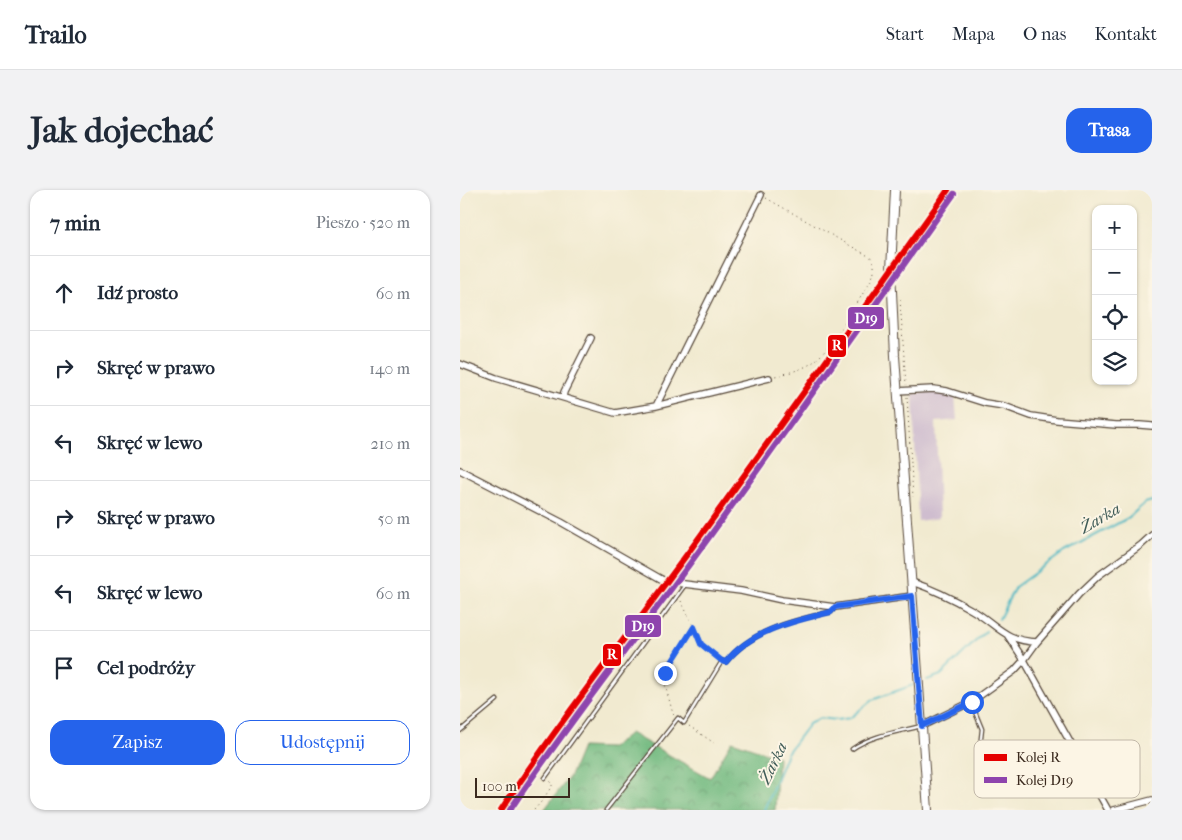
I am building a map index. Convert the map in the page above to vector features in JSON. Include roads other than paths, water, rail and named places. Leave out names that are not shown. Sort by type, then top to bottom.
[{"type":"main road","points":[[895,190],[891,270],[897,391],[928,810]]},
{"type":"street","points":[[656,406],[761,195]]},
{"type":"street","points":[[563,397],[591,338]]},
{"type":"street","points":[[460,364],[479,372],[615,413],[656,406],[770,378]]},
{"type":"street","points":[[897,391],[933,389],[1004,406],[1031,416],[1067,421],[1152,426]]},
{"type":"street","points":[[460,470],[561,522],[668,582],[742,591],[782,600],[835,607],[912,596]]},
{"type":"street","points":[[922,726],[972,702],[1014,671],[1079,594],[1098,576],[1152,535]]},
{"type":"street","points":[[912,582],[932,589],[973,611],[1008,636],[1024,642],[1037,642]]},
{"type":"street","points":[[1008,636],[1024,660],[1069,740]]},
{"type":"street","points":[[1101,798],[1108,810]]},
{"type":"street","points":[[1114,810],[1152,800]]},
{"type":"lane","points":[[545,778],[686,584]]},
{"type":"lane","points":[[606,810],[678,718],[684,723],[722,661],[726,662],[734,652],[745,644],[775,628],[797,620],[831,612],[835,607]]},
{"type":"lane","points":[[460,731],[497,700]]},
{"type":"lane","points":[[972,702],[982,729],[981,740]]},
{"type":"lane","points":[[852,749],[858,744],[882,736],[922,726]]},
{"type":"waterway","name":"Żarka","points":[[999,619],[1015,587],[1064,552],[1128,518],[1145,503],[1152,501]]},
{"type":"waterway","name":"Żarka","points":[[927,680],[941,675],[986,631]]},
{"type":"waterway","name":"Żarka","points":[[764,810],[787,753],[809,724],[820,718],[837,720],[850,718],[872,700],[913,685]]},
{"type":"rail line","name":"R","points":[[501,810],[547,743],[725,502],[948,190]]},
{"type":"rail line","name":"D19","points":[[510,810],[579,712],[731,507],[954,194]]}]
